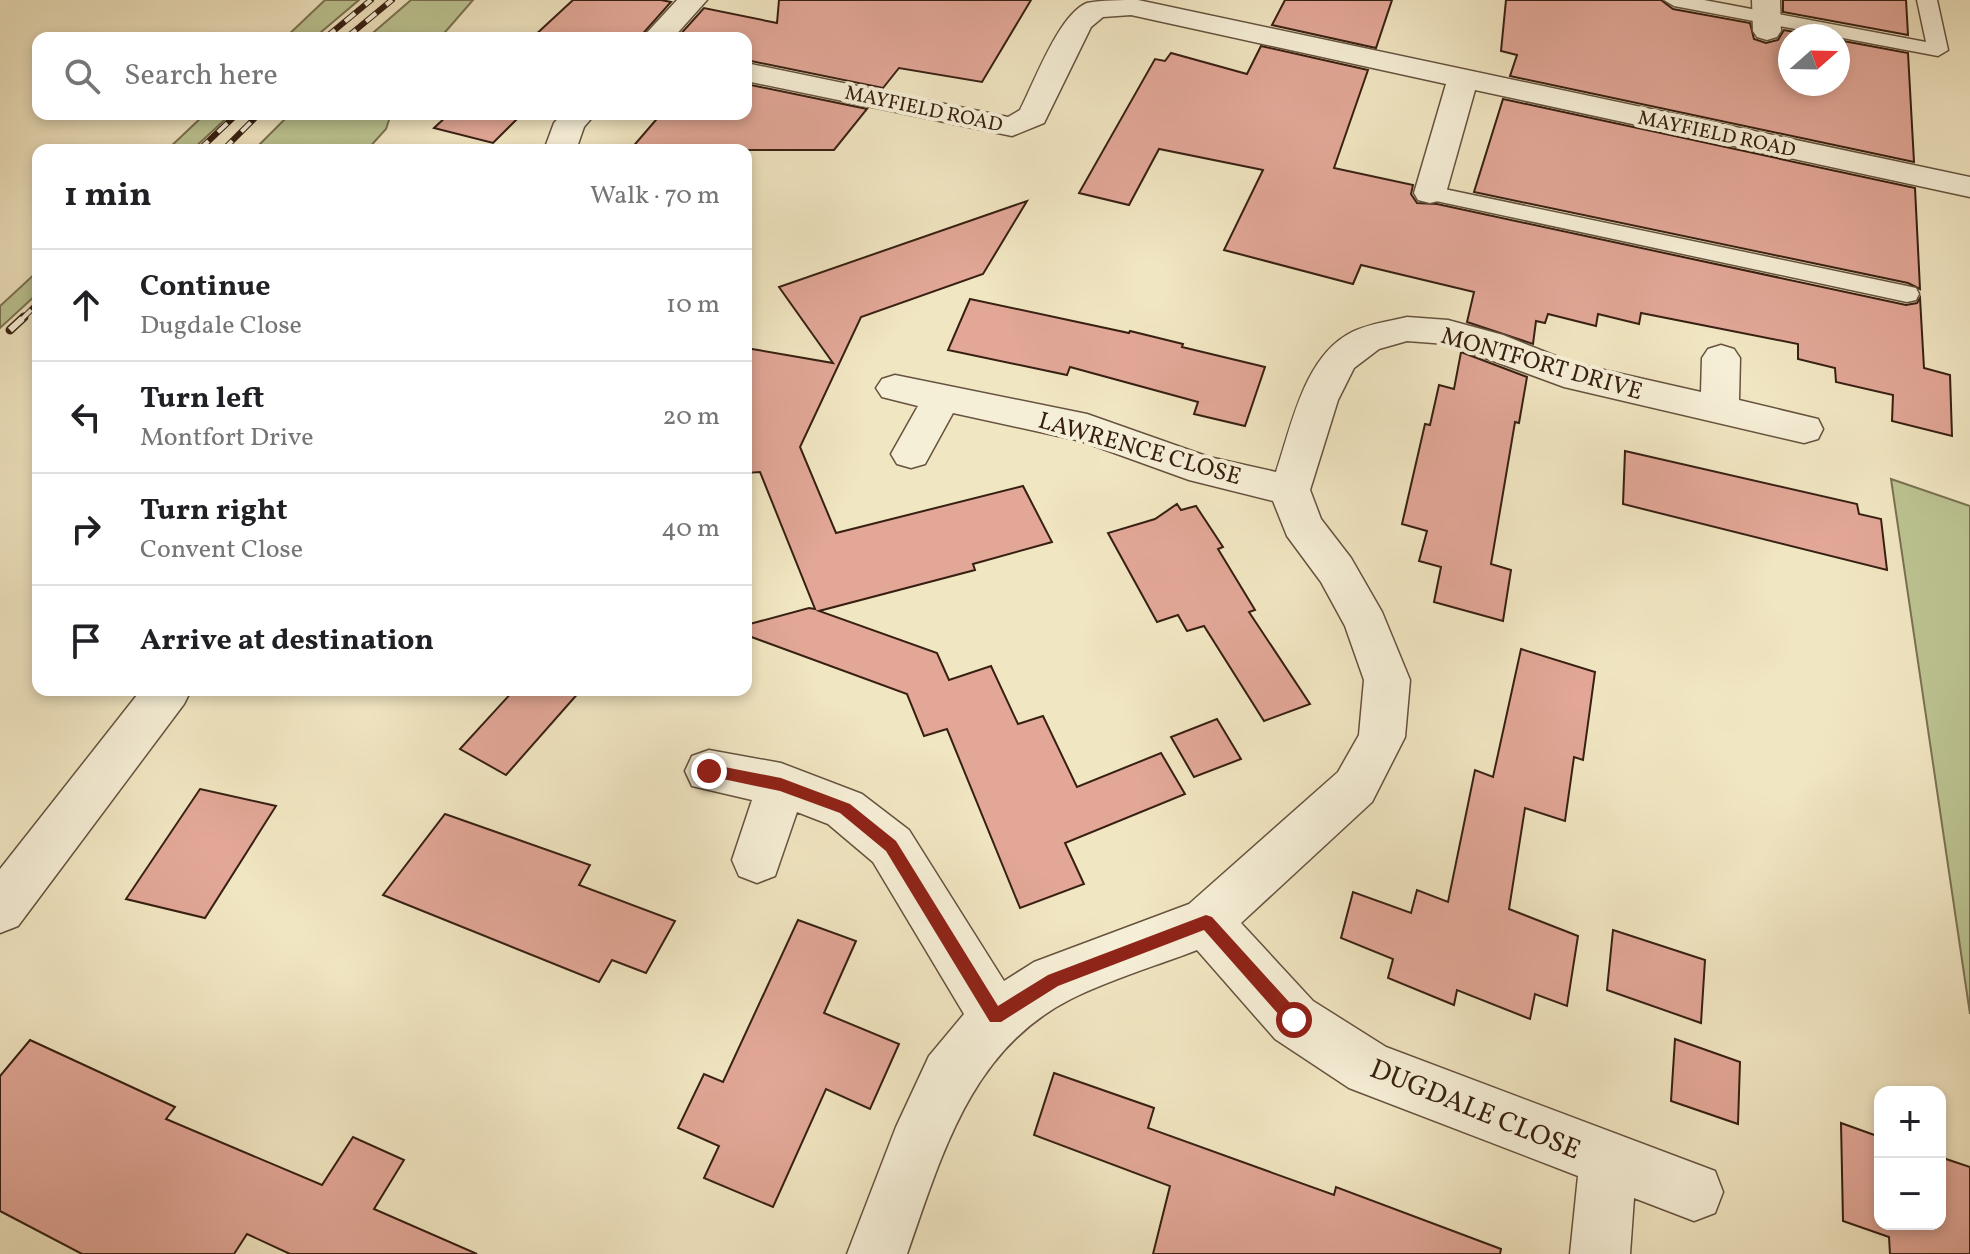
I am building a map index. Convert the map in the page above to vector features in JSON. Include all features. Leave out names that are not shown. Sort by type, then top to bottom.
[{"type":"street","points":[[663,32],[693,0]]},
{"type":"street","name":"MAYFIELD ROAD","points":[[752,73],[1012,127],[1033,116],[1079,23],[1095,9],[1131,7],[1970,187]]},
{"type":"street","points":[[1430,193],[1463,78]]},
{"type":"street","name":"MONTFORT DRIVE","points":[[1290,490],[1319,400],[1339,360],[1366,340],[1407,329],[1448,332],[1490,344],[1564,374],[1804,429]]},
{"type":"street","points":[[1720,410],[1721,358]]},
{"type":"street","name":"LAWRENCE CLOSE","points":[[895,388],[1087,428],[1203,470],[1290,490]]},
{"type":"street","points":[[911,454],[942,398]]},
{"type":"street","points":[[877,1254],[916,1147],[949,1076],[996,1017],[1053,980],[1206,922],[1355,787],[1382,737],[1387,680],[1366,625],[1336,570],[1302,525],[1290,490]]},
{"type":"street","points":[[0,909],[163,696]]},
{"type":"street","points":[[709,771],[781,784],[845,809],[891,846],[996,1017]]},
{"type":"street","points":[[757,860],[781,784]]},
{"type":"street","name":"DUGDALE CLOSE","points":[[1206,922],[1294,1020],[1369,1068],[1694,1192]]},
{"type":"street","name":"DUGDALE CLOSE","points":[[1600,1254],[1608,1160]]},
{"type":"lane","points":[[1674,0],[1938,50],[1927,0]]},
{"type":"lane","points":[[1430,193],[1907,294]]},
{"type":"green space","points":[[325,0],[359,0],[321,32],[291,32]]},
{"type":"green space","points":[[411,0],[473,0],[445,32],[374,32]]},
{"type":"green space","points":[[199,120],[224,120],[198,144],[173,144]]},
{"type":"green space","points":[[284,120],[389,120],[386,129],[372,144],[260,144]]},
{"type":"green space","points":[[32,277],[32,299],[0,328],[0,306]]},
{"type":"green space","points":[[1891,479],[1970,506],[1970,1014]]},
{"type":"building","points":[[573,0],[671,2],[644,32],[538,32]]},
{"type":"building","points":[[779,0],[1031,0],[982,82],[899,68],[883,88],[752,61],[752,32],[682,32],[704,8],[777,23]]},
{"type":"building","points":[[1285,0],[1392,0],[1376,48],[1272,25]]},
{"type":"building","points":[[1506,0],[1661,0],[1673,9],[1750,23],[1754,39],[1766,43],[1778,40],[1778,96],[1850,96],[1850,42],[1908,53],[1914,162],[1510,76],[1517,55],[1501,51]]},
{"type":"building","points":[[1783,0],[1906,0],[1908,35],[1850,24],[1783,12]]},
{"type":"building","points":[[1261,46],[1368,70],[1334,168],[1413,185],[1411,194],[1417,203],[1437,204],[1906,305],[1917,303],[1920,298],[1924,368],[1950,375],[1952,436],[1892,421],[1893,395],[1836,382],[1835,368],[1798,359],[1798,344],[1641,313],[1639,324],[1598,314],[1596,326],[1548,314],[1545,323],[1536,321],[1533,344],[1467,322],[1474,292],[1361,265],[1353,284],[1224,250],[1263,170],[1159,149],[1129,205],[1079,193],[1155,59],[1165,61],[1171,53],[1247,74]]},
{"type":"building","points":[[752,85],[867,109],[834,150],[752,150],[752,144],[635,144],[656,120],[752,120]]},
{"type":"building","points":[[1503,99],[1915,188],[1920,289],[1908,283],[1474,192]]},
{"type":"building","points":[[443,120],[516,120],[493,143],[434,128]]},
{"type":"building","points":[[1027,201],[983,274],[861,317],[800,447],[836,533],[1023,486],[1052,542],[973,564],[975,570],[819,611],[937,653],[949,680],[991,666],[1018,724],[1043,716],[1077,787],[1161,753],[1185,794],[1065,843],[1084,884],[1020,908],[947,729],[924,736],[907,694],[752,637],[752,623],[815,609],[760,472],[752,473],[752,349],[833,363],[779,287]]},
{"type":"building","points":[[970,299],[1130,331],[1265,367],[1245,426],[1194,414],[1198,402],[1070,367],[1067,375],[948,350]]},
{"type":"building","points":[[1461,352],[1527,377],[1519,423],[1515,422],[1491,564],[1511,570],[1503,621],[1434,602],[1441,567],[1419,561],[1427,531],[1402,524],[1425,424],[1430,425],[1439,385],[1454,389]]},
{"type":"building","points":[[1625,451],[1857,504],[1859,514],[1881,519],[1887,570],[1623,504]]},
{"type":"building","points":[[1177,504],[1181,510],[1196,506],[1223,547],[1218,549],[1255,610],[1249,612],[1310,704],[1264,721],[1204,626],[1187,631],[1178,615],[1157,622],[1108,533],[1155,519]]},
{"type":"building","points":[[1521,649],[1595,672],[1583,760],[1574,757],[1565,821],[1525,808],[1509,909],[1578,936],[1567,1006],[1535,994],[1530,1019],[1457,990],[1454,1005],[1388,978],[1393,959],[1341,938],[1353,892],[1411,913],[1417,890],[1448,902],[1475,770],[1493,777]]},
{"type":"building","points":[[509,696],[576,696],[506,775],[460,749]]},
{"type":"building","points":[[1217,719],[1241,759],[1194,777],[1171,737]]},
{"type":"building","points":[[200,789],[276,806],[205,918],[126,899]]},
{"type":"building","points":[[445,814],[590,865],[579,885],[675,921],[646,973],[612,960],[599,982],[383,895]]},
{"type":"building","points":[[798,920],[856,941],[824,1013],[899,1044],[870,1109],[826,1089],[773,1207],[704,1178],[719,1146],[678,1128],[704,1074],[723,1082]]},
{"type":"building","points":[[1613,930],[1705,960],[1701,1023],[1607,990]]},
{"type":"building","points":[[1675,1039],[1740,1062],[1738,1124],[1671,1101]]},
{"type":"building","points":[[30,1040],[175,1107],[166,1119],[322,1185],[353,1137],[404,1160],[374,1209],[477,1254],[290,1254],[247,1234],[234,1254],[82,1254],[0,1211],[0,1076]]},
{"type":"building","points":[[1054,1073],[1154,1108],[1148,1128],[1334,1195],[1336,1187],[1501,1249],[1500,1254],[1153,1254],[1170,1186],[1034,1135]]},
{"type":"building","points":[[1841,1123],[1874,1135],[1874,1230],[1946,1230],[1946,1159],[1970,1167],[1970,1254],[1890,1254],[1889,1237],[1843,1221]]},
{"type":"railway","points":[[332,32],[371,0]]},
{"type":"railway","points":[[353,32],[392,0]]},
{"type":"railway","points":[[205,144],[231,120]]},
{"type":"railway","points":[[229,144],[253,120]]},
{"type":"railway","points":[[24,317],[32,309]]},
{"type":"railway","points":[[10,330],[24,317]]},
{"type":"route","points":[[709,771],[781,784],[845,809],[891,846],[996,1017],[1053,980],[1206,922],[1294,1020]]}]
